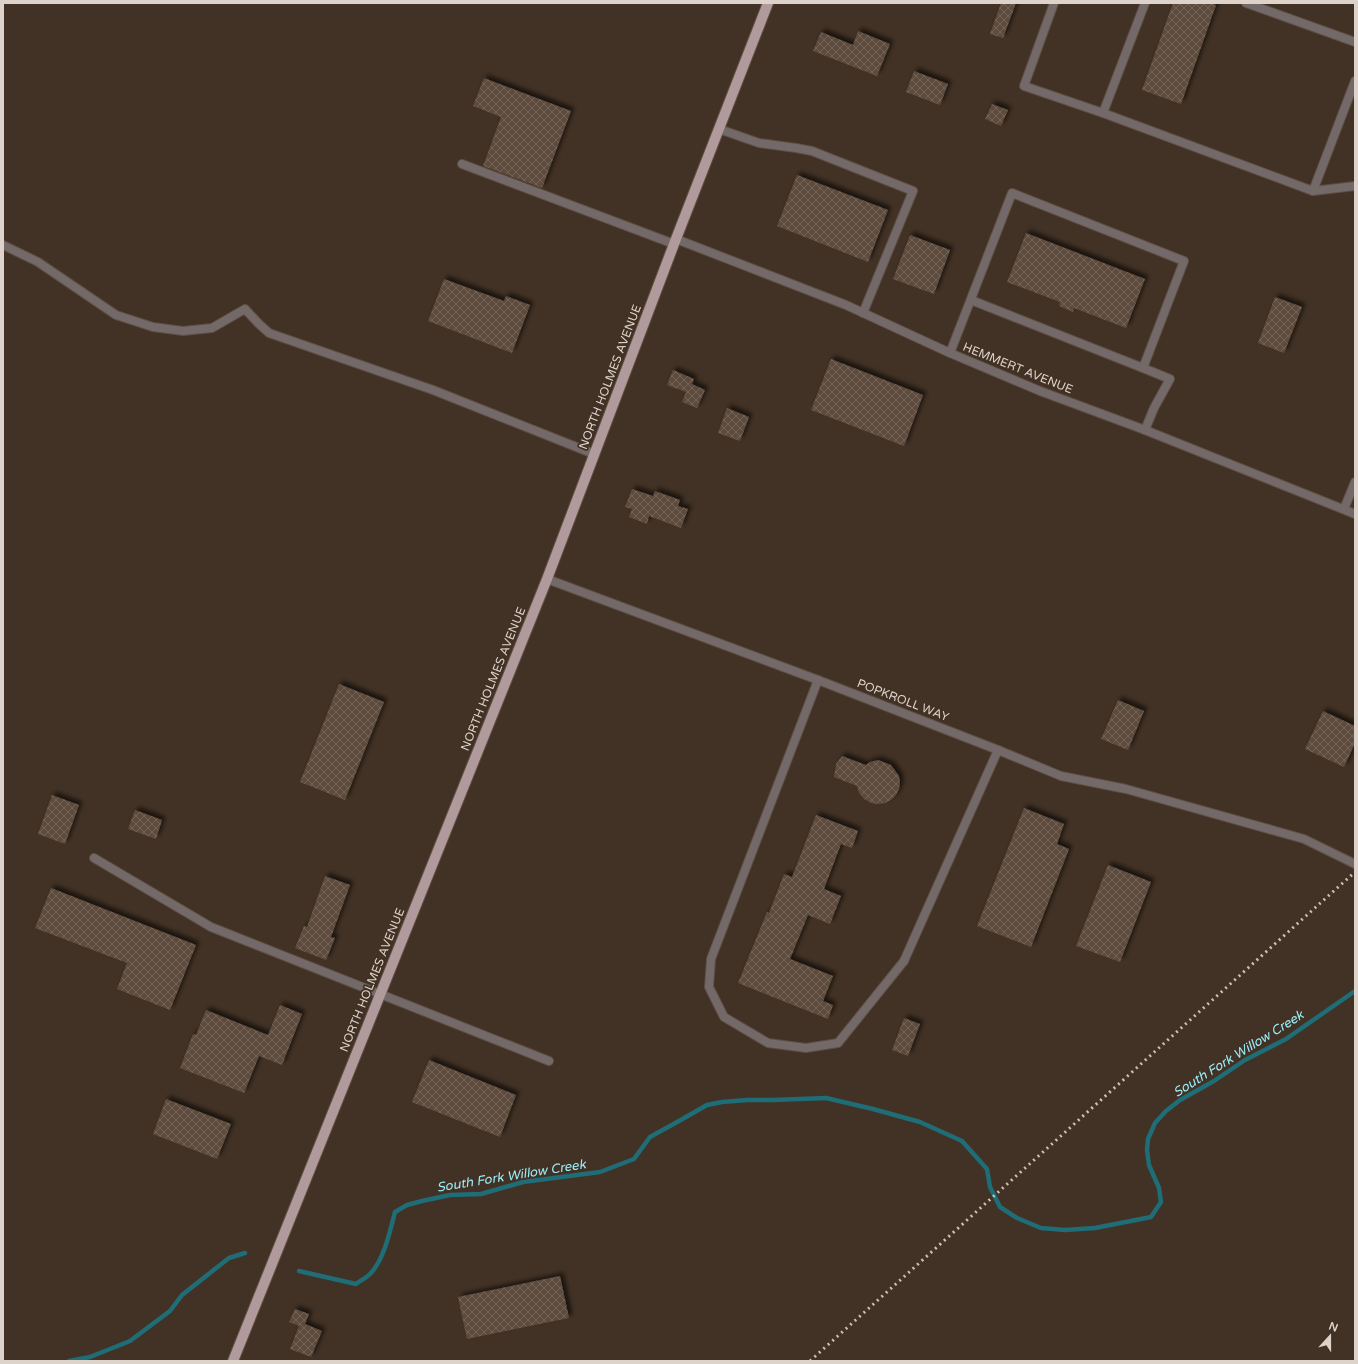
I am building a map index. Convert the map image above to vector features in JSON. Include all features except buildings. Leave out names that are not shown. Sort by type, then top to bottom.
[{"type":"main road","name":"NORTH HOLMES AVENUE","points":[[233,1361],[547,579],[675,242],[768,3]]},
{"type":"street","points":[[1054,3],[1024,86],[1103,113],[1313,191],[1355,186]]},
{"type":"street","points":[[1103,113],[1145,3]]},
{"type":"street","points":[[1246,3],[1355,42]]},
{"type":"street","points":[[1313,191],[1355,81]]},
{"type":"street","points":[[719,129],[759,143],[812,151],[913,191],[863,313]]},
{"type":"street","name":"HEMMERT AVENUE","points":[[462,164],[846,305],[950,354],[1040,391],[1145,430],[1355,514]]},
{"type":"street","points":[[950,354],[1012,193],[1184,260],[1143,368]]},
{"type":"street","points":[[3,244],[38,262],[116,315],[152,327],[184,331],[212,328],[245,310],[269,333],[433,390],[594,454]]},
{"type":"street","points":[[971,300],[1170,379],[1154,408],[1145,430]]},
{"type":"street","points":[[1344,509],[1355,482]]},
{"type":"street","name":"POPKROLL WAY","points":[[547,579],[818,680],[1061,776],[1126,789],[1304,839],[1355,864]]},
{"type":"street","points":[[818,680],[711,959],[709,987],[724,1017],[768,1042],[806,1048],[838,1043],[904,961],[998,750]]},
{"type":"street","points":[[94,858],[211,927],[549,1062]]},
{"type":"waterway","name":"South Fork Willow Creek","points":[[299,1271],[356,1284],[375,1268],[386,1245],[395,1212],[407,1205],[450,1195],[481,1194],[523,1182],[600,1172],[634,1159],[650,1137],[707,1105],[747,1100],[826,1098],[920,1122],[962,1141],[987,1169],[990,1187],[1000,1207],[1017,1218],[1041,1228],[1065,1230],[1095,1228],[1151,1217],[1161,1202],[1159,1188],[1149,1165],[1147,1150],[1148,1139],[1155,1123],[1166,1111],[1180,1100],[1214,1081],[1245,1060],[1286,1039],[1355,991]]},
{"type":"waterway","name":"South Fork Willow Creek","points":[[69,1361],[90,1357],[130,1341],[170,1311],[182,1295],[229,1258],[245,1253]]},
{"type":"railway","points":[[810,1361],[1355,872]]}]
